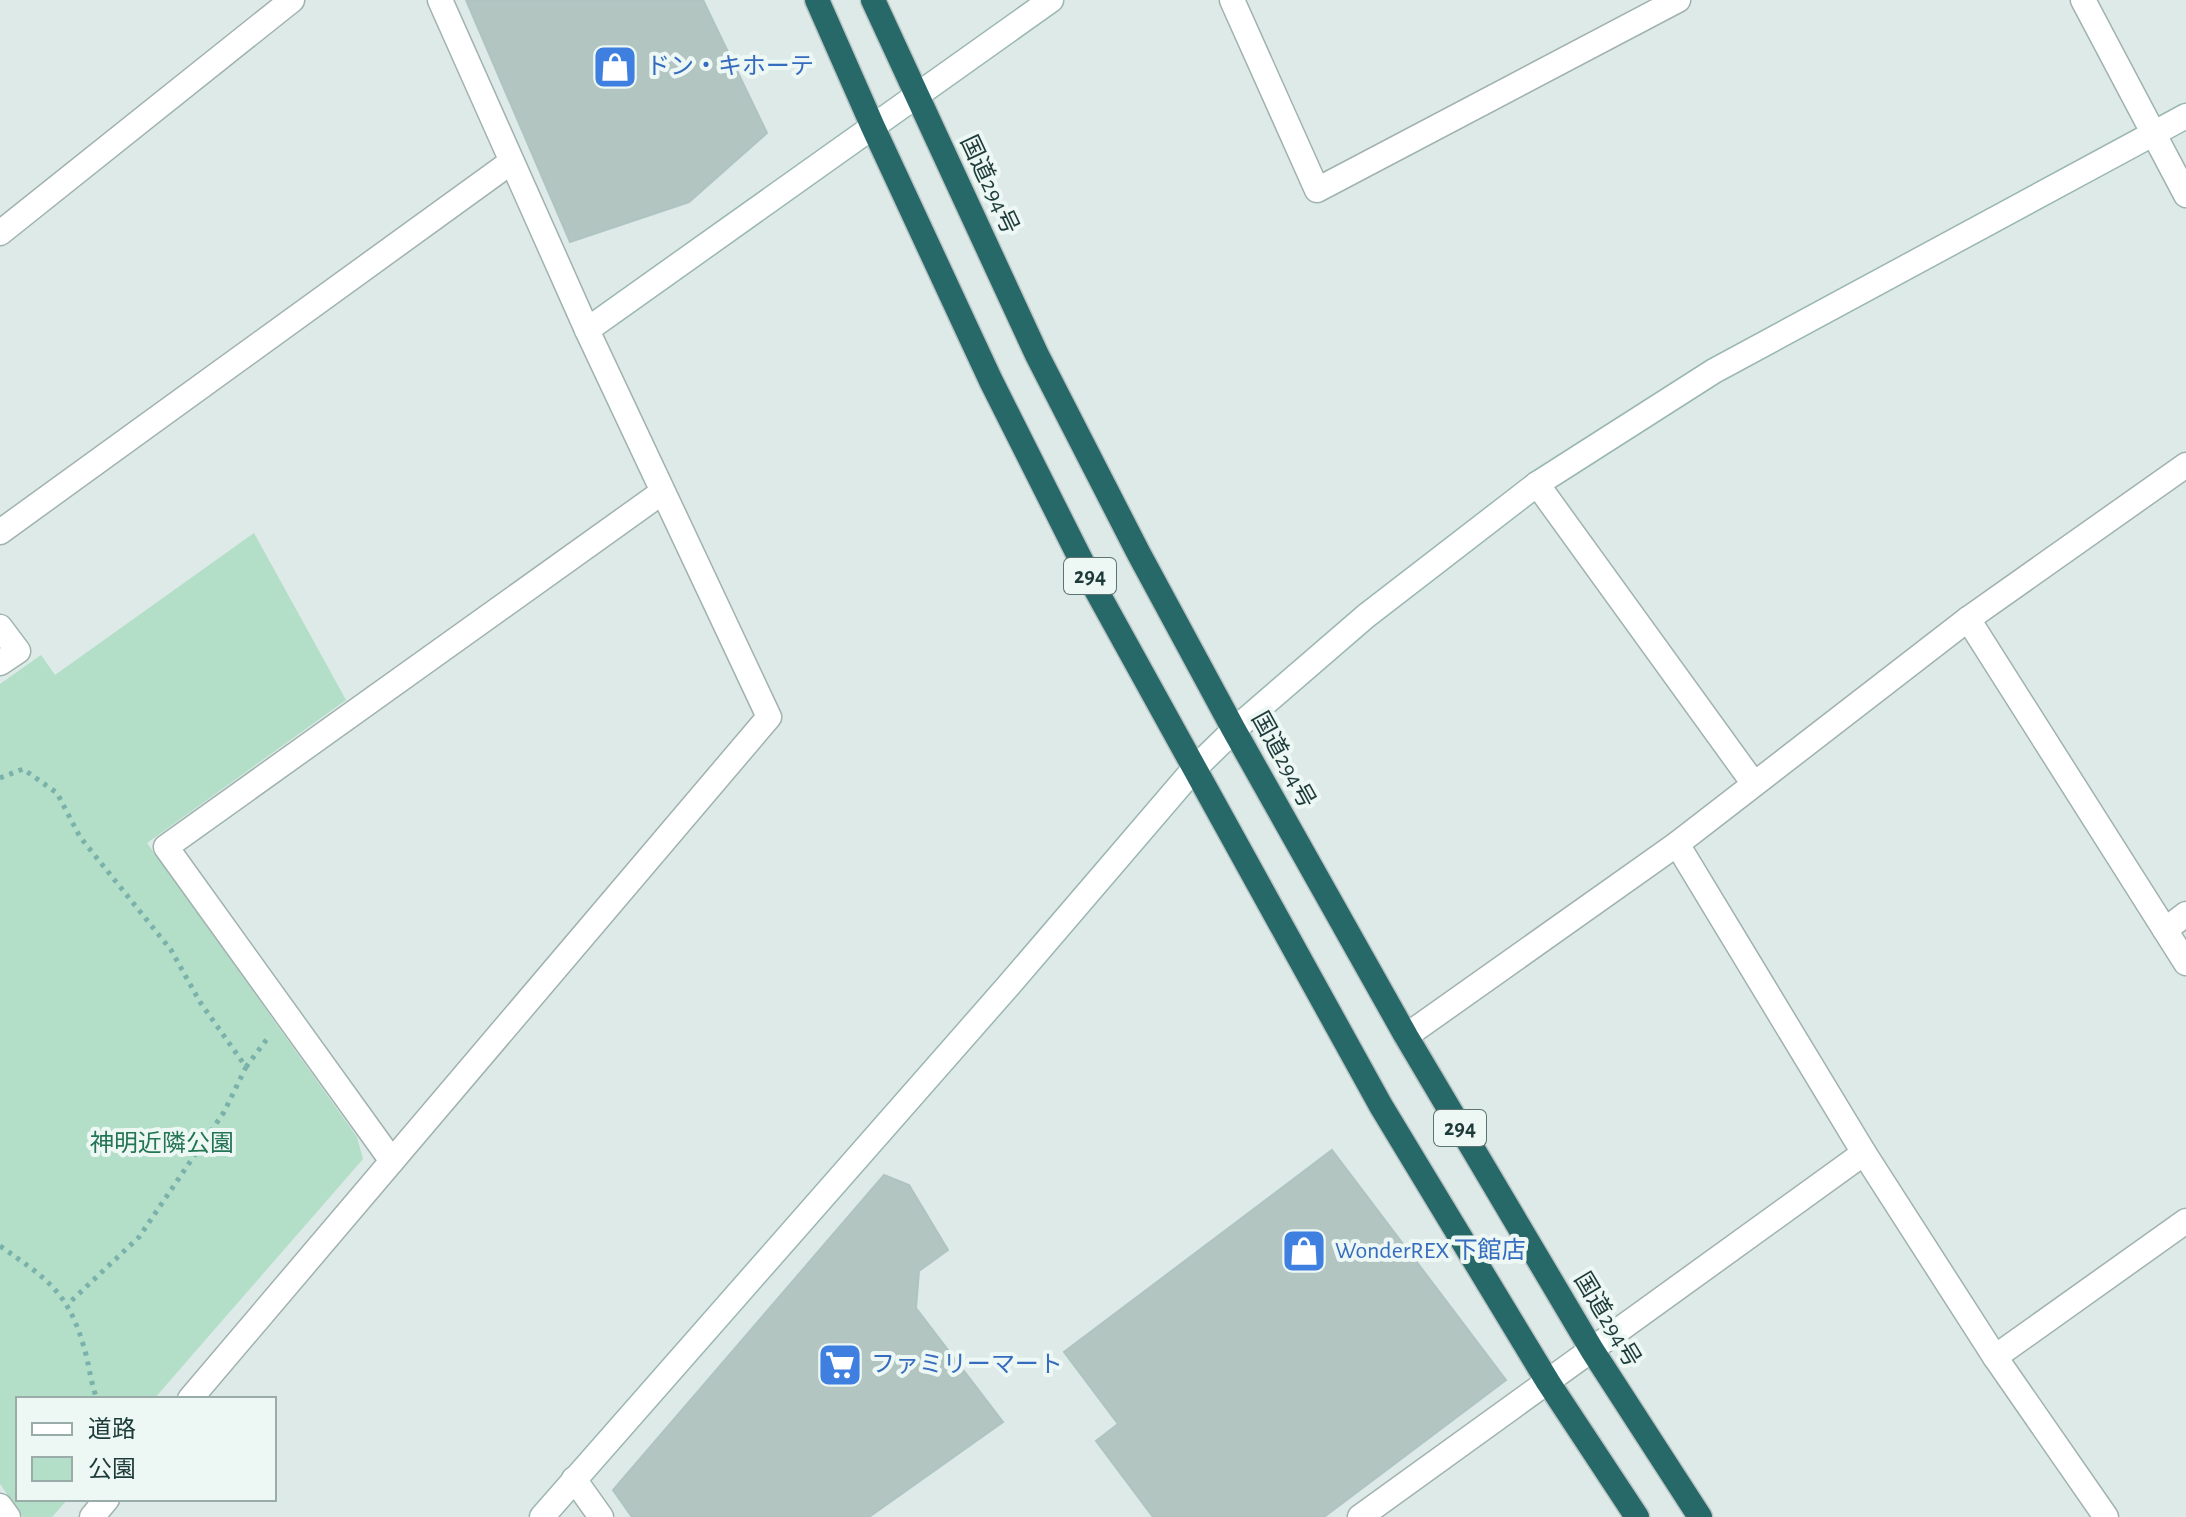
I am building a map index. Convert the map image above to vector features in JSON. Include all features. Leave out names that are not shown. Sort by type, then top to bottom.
[{"type":"highway","name":"294","points":[[817,0],[873,127],[1019,436],[1095,588],[1381,1106],[1548,1382],[1637,1517]]},
{"type":"highway","name":"国道294号","points":[[873,0],[1037,355],[1234,730],[1406,1036],[1592,1350],[1700,1517]]},
{"type":"street","points":[[0,233],[292,0]]},
{"type":"street","points":[[192,1397],[769,717],[661,493],[440,0]]},
{"type":"street","points":[[587,330],[1051,0]]},
{"type":"street","points":[[1232,0],[1317,190],[1678,0]]},
{"type":"street","points":[[2083,0],[2186,195]]},
{"type":"street","points":[[542,1517],[1009,985],[1194,769],[1234,730],[1366,616],[1537,484],[1714,371],[2186,116]]},
{"type":"street","points":[[0,532],[511,162]]},
{"type":"street","points":[[1406,1036],[1677,844],[1968,619],[2186,465]]},
{"type":"street","points":[[1537,484],[1754,784]]},
{"type":"street","points":[[392,1161],[166,847],[661,493]]},
{"type":"street","points":[[1968,619],[2186,963]]},
{"type":"street","points":[[0,627],[18,651],[0,663]]},
{"type":"street","points":[[1677,844],[1864,1153],[1995,1357],[2106,1517]]},
{"type":"street","points":[[2165,930],[2186,914]]},
{"type":"street","points":[[1360,1517],[1864,1153]]},
{"type":"street","points":[[1995,1357],[2186,1221]]},
{"type":"street","points":[[574,1479],[601,1517]]},
{"type":"street","points":[[92,1517],[105,1501]]},
{"type":"street","points":[[0,1506],[8,1517]]},
{"type":"path","points":[[0,778],[23,769],[57,793],[80,837],[171,950],[200,1002],[246,1067],[224,1112],[139,1237],[68,1304]]},
{"type":"path","points":[[0,1246],[50,1282],[68,1304],[84,1344],[97,1397]]},
{"type":"green space","name":"神明近隣公園","points":[[254,533],[346,700],[147,843],[357,1137],[363,1159],[156,1397],[16,1397],[16,1501],[66,1501],[52,1517],[23,1517],[0,1484],[0,684],[41,655],[55,675]]},
{"type":"building","name":"ドン・キホーテ","points":[[466,0],[703,0],[767,133],[689,202],[570,242]]},
{"type":"building","name":"WonderREX 下館店","points":[[1332,1150],[1506,1380],[1324,1517],[1153,1517],[1096,1441],[1118,1424],[1064,1352]]},
{"type":"building","name":"ファミリーマート","points":[[884,1175],[909,1185],[948,1250],[919,1271],[916,1308],[1003,1422],[869,1517],[632,1517],[613,1490]]},
{"type":"place","name":"ドン・キホーテ","points":[[615,67]]},
{"type":"place","name":"WonderREX 下館店","points":[[1304,1251]]},
{"type":"place","name":"ファミリーマート","points":[[840,1365]]}]
